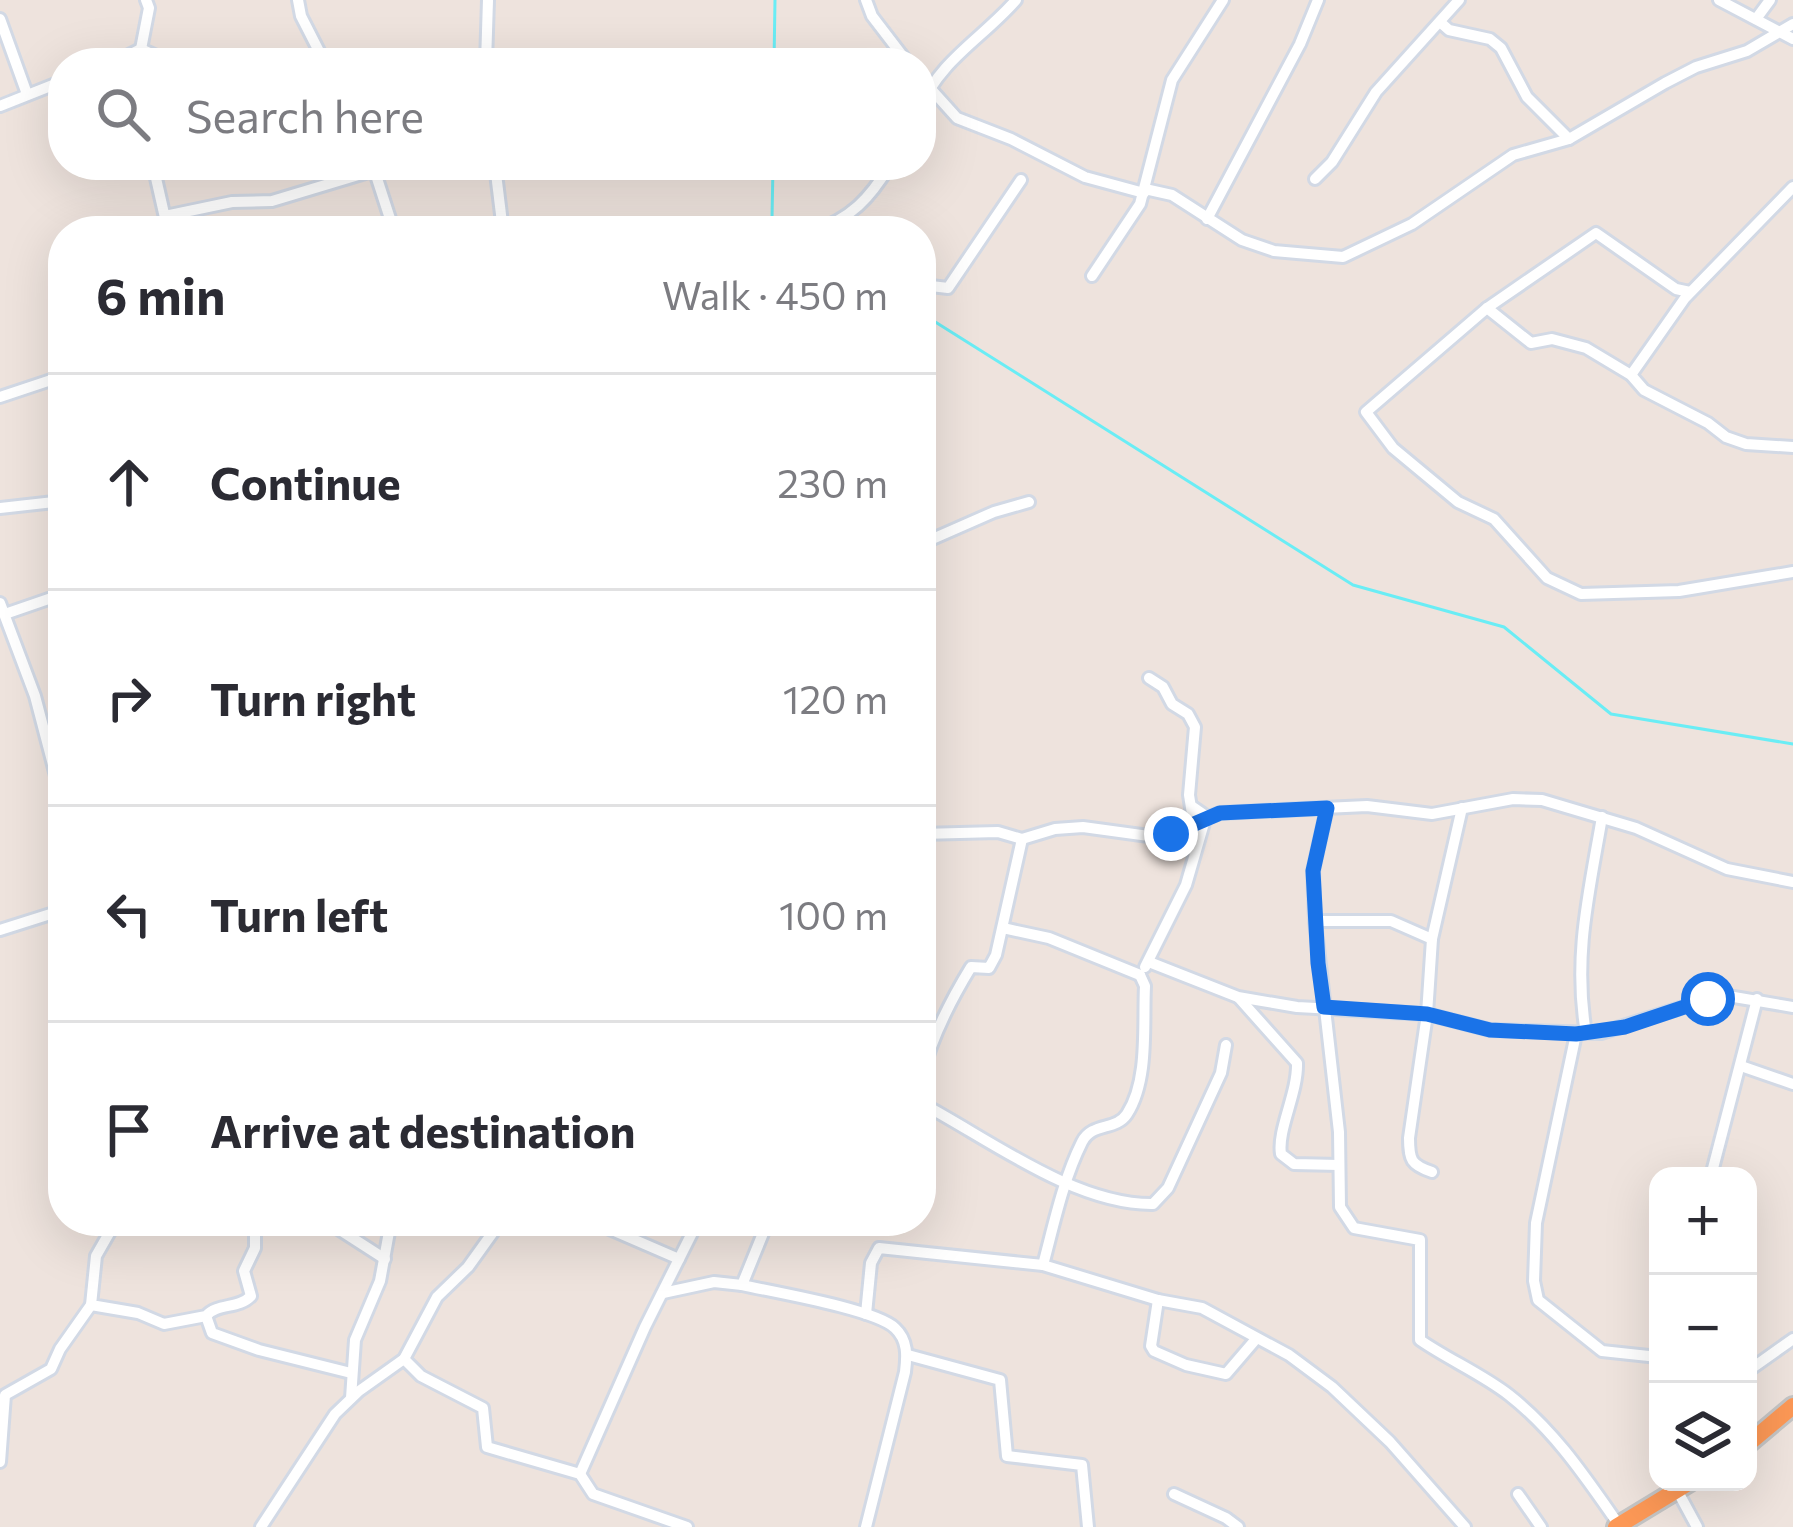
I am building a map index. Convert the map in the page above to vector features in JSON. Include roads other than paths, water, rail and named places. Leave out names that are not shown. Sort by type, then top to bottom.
[{"type":"highway","points":[[1757,1436],[1793,1406]]},
{"type":"highway","points":[[1617,1526],[1676,1491]]},
{"type":"street","points":[[141,48],[146,0]]},
{"type":"street","points":[[298,0],[317,48]]},
{"type":"street","points":[[486,48],[488,0]]},
{"type":"street","points":[[866,0],[897,48]]},
{"type":"street","points":[[936,73],[993,27],[1016,0]]},
{"type":"street","points":[[1092,276],[1144,191],[1172,80],[1223,0]]},
{"type":"street","points":[[1207,219],[1300,44],[1318,0]]},
{"type":"street","points":[[1316,179],[1376,92],[1459,0]]},
{"type":"street","points":[[1719,0],[1789,31]]},
{"type":"street","points":[[1756,19],[1770,0]]},
{"type":"street","points":[[0,19],[27,94]]},
{"type":"street","points":[[1440,22],[1449,30],[1490,39],[1501,48],[1527,97],[1569,139]]},
{"type":"street","points":[[936,95],[957,118],[981,130],[1011,139],[1085,177],[1172,195],[1242,240],[1274,251],[1343,257],[1412,224],[1513,155],[1569,139],[1696,67],[1789,31]]},
{"type":"street","points":[[0,106],[48,86]]},
{"type":"street","points":[[157,180],[165,216],[232,202],[272,201],[337,180]]},
{"type":"street","points":[[378,180],[389,216]]},
{"type":"street","points":[[497,180],[501,216]]},
{"type":"street","points":[[848,216],[881,180]]},
{"type":"street","points":[[936,287],[948,288],[1021,180]]},
{"type":"street","points":[[1631,376],[1690,292],[1793,187]]},
{"type":"street","points":[[1690,292],[1676,289],[1596,232],[1487,308],[1366,412],[1393,448],[1458,502],[1494,519],[1547,578],[1581,594],[1679,591],[1793,572]]},
{"type":"street","points":[[1487,308],[1532,343],[1552,339],[1586,348],[1631,376],[1644,390],[1732,440],[1793,447]]},
{"type":"street","points":[[0,397],[48,381]]},
{"type":"street","points":[[936,537],[1029,502]]},
{"type":"street","points":[[0,508],[48,503]]},
{"type":"street","points":[[48,598],[2,609],[48,746]]},
{"type":"street","points":[[1149,678],[1188,714],[1195,727],[1189,795],[1192,825]]},
{"type":"street","points":[[936,834],[998,832],[1022,839],[1054,829],[1083,827],[1156,836],[1206,817],[1366,806],[1432,814],[1513,799],[1542,800],[1602,817],[1727,869],[1793,882]]},
{"type":"street","points":[[1192,807],[1206,817]]},
{"type":"street","points":[[1327,808],[1313,871],[1339,1132],[1340,1208],[1354,1228],[1417,1238],[1423,1244],[1420,1340],[1528,1410],[1559,1441],[1617,1526]]},
{"type":"street","points":[[1432,1172],[1414,1166],[1408,1150],[1432,939],[1462,808]]},
{"type":"street","points":[[1140,975],[1186,885],[1206,817]]},
{"type":"street","points":[[1602,817],[1581,954],[1581,1033],[1536,1223],[1534,1281],[1538,1300],[1602,1351],[1649,1356]]},
{"type":"street","points":[[936,1038],[970,967],[988,968],[1003,928],[1022,839]]},
{"type":"street","points":[[0,930],[48,915]]},
{"type":"street","points":[[1315,921],[1391,921],[1432,939]]},
{"type":"street","points":[[1003,928],[1049,938],[1140,975],[1144,986],[1141,1066],[1135,1094],[1126,1117],[1084,1137],[1042,1265]]},
{"type":"street","points":[[1149,962],[1238,997],[1427,1014],[1490,1030],[1581,1033],[1625,1027],[1708,999],[1757,999],[1793,1007]]},
{"type":"street","points":[[1238,997],[1297,1063],[1292,1106],[1279,1144],[1281,1154],[1294,1164],[1339,1165]]},
{"type":"street","points":[[1714,1167],[1757,999]]},
{"type":"street","points":[[936,1111],[1065,1184],[1154,1204],[1221,1073],[1226,1045]]},
{"type":"street","points":[[1741,1066],[1793,1084]]},
{"type":"street","points":[[0,1462],[5,1395],[51,1369],[91,1305],[96,1256],[107,1236]]},
{"type":"street","points":[[91,1305],[138,1313],[164,1324],[247,1301],[251,1295],[244,1271],[255,1236]]},
{"type":"street","points":[[349,1236],[385,1259]]},
{"type":"street","points":[[351,1397],[357,1330],[376,1296],[389,1236]]},
{"type":"street","points":[[261,1527],[335,1414],[404,1359],[437,1297],[468,1267],[490,1236]]},
{"type":"street","points":[[626,1236],[679,1259]]},
{"type":"street","points":[[686,1527],[593,1494],[580,1474],[690,1236]]},
{"type":"street","points":[[742,1285],[762,1236]]},
{"type":"street","points":[[866,1314],[871,1263],[879,1248],[1042,1265],[1158,1300],[1202,1308],[1289,1355],[1332,1387],[1390,1442],[1465,1527]]},
{"type":"street","points":[[661,1294],[714,1282],[742,1285],[866,1314],[894,1327],[908,1354],[866,1527]]},
{"type":"street","points":[[1158,1300],[1151,1346],[1186,1365],[1226,1374],[1256,1339]]},
{"type":"street","points":[[206,1316],[212,1333],[351,1373]]},
{"type":"street","points":[[1757,1365],[1793,1339]]},
{"type":"street","points":[[908,1354],[1000,1380],[1007,1456],[1082,1466],[1088,1527]]},
{"type":"street","points":[[404,1359],[421,1376],[483,1408],[487,1447],[580,1474]]},
{"type":"street","points":[[1686,1491],[1697,1527]]},
{"type":"street","points":[[1174,1494],[1238,1527]]},
{"type":"street","points":[[1518,1494],[1541,1527]]},
{"type":"waterway","points":[[774,48],[775,0]]},
{"type":"waterway","points":[[772,216],[773,180]]},
{"type":"waterway","points":[[936,322],[1353,585],[1504,627],[1611,714],[1793,744]]}]
